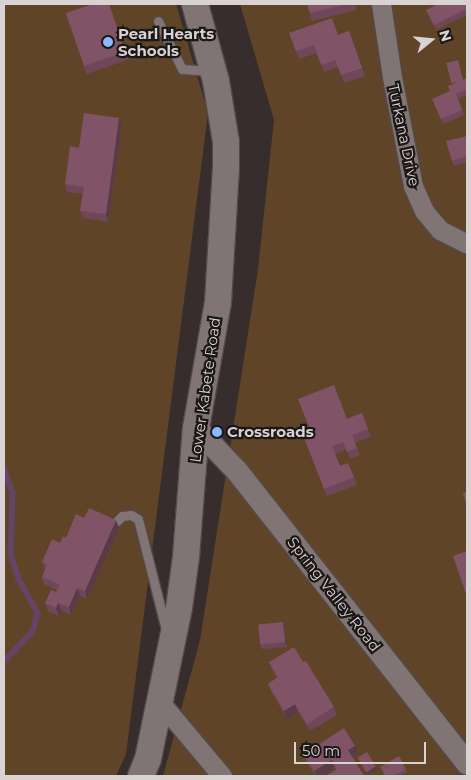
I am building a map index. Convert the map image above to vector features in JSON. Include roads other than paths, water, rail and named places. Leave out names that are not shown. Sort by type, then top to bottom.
[{"type":"main road","name":"Lower Kabete Road","points":[[142,776],[172,649],[186,557],[196,428],[218,302],[226,168],[222,112],[214,71],[194,4]]},
{"type":"street","name":"Turkana Drive","points":[[381,4],[392,77],[414,186],[424,211],[440,230],[467,244]]},
{"type":"street","name":"Spring Valley Road","points":[[196,428],[237,471],[467,763]]},
{"type":"street","points":[[160,702],[222,776]]},
{"type":"lane","points":[[158,22],[182,69],[214,71]]},
{"type":"lane","points":[[117,521],[122,516],[131,515],[138,518],[172,649]]},
{"type":"waterway","points":[[4,467],[13,493],[11,554],[19,579],[38,613],[33,632],[4,662]]},
{"type":"place","name":"Pearl Hearts Schools","points":[[108,42]]},
{"type":"place","name":"Crossroads","points":[[217,432]]}]
